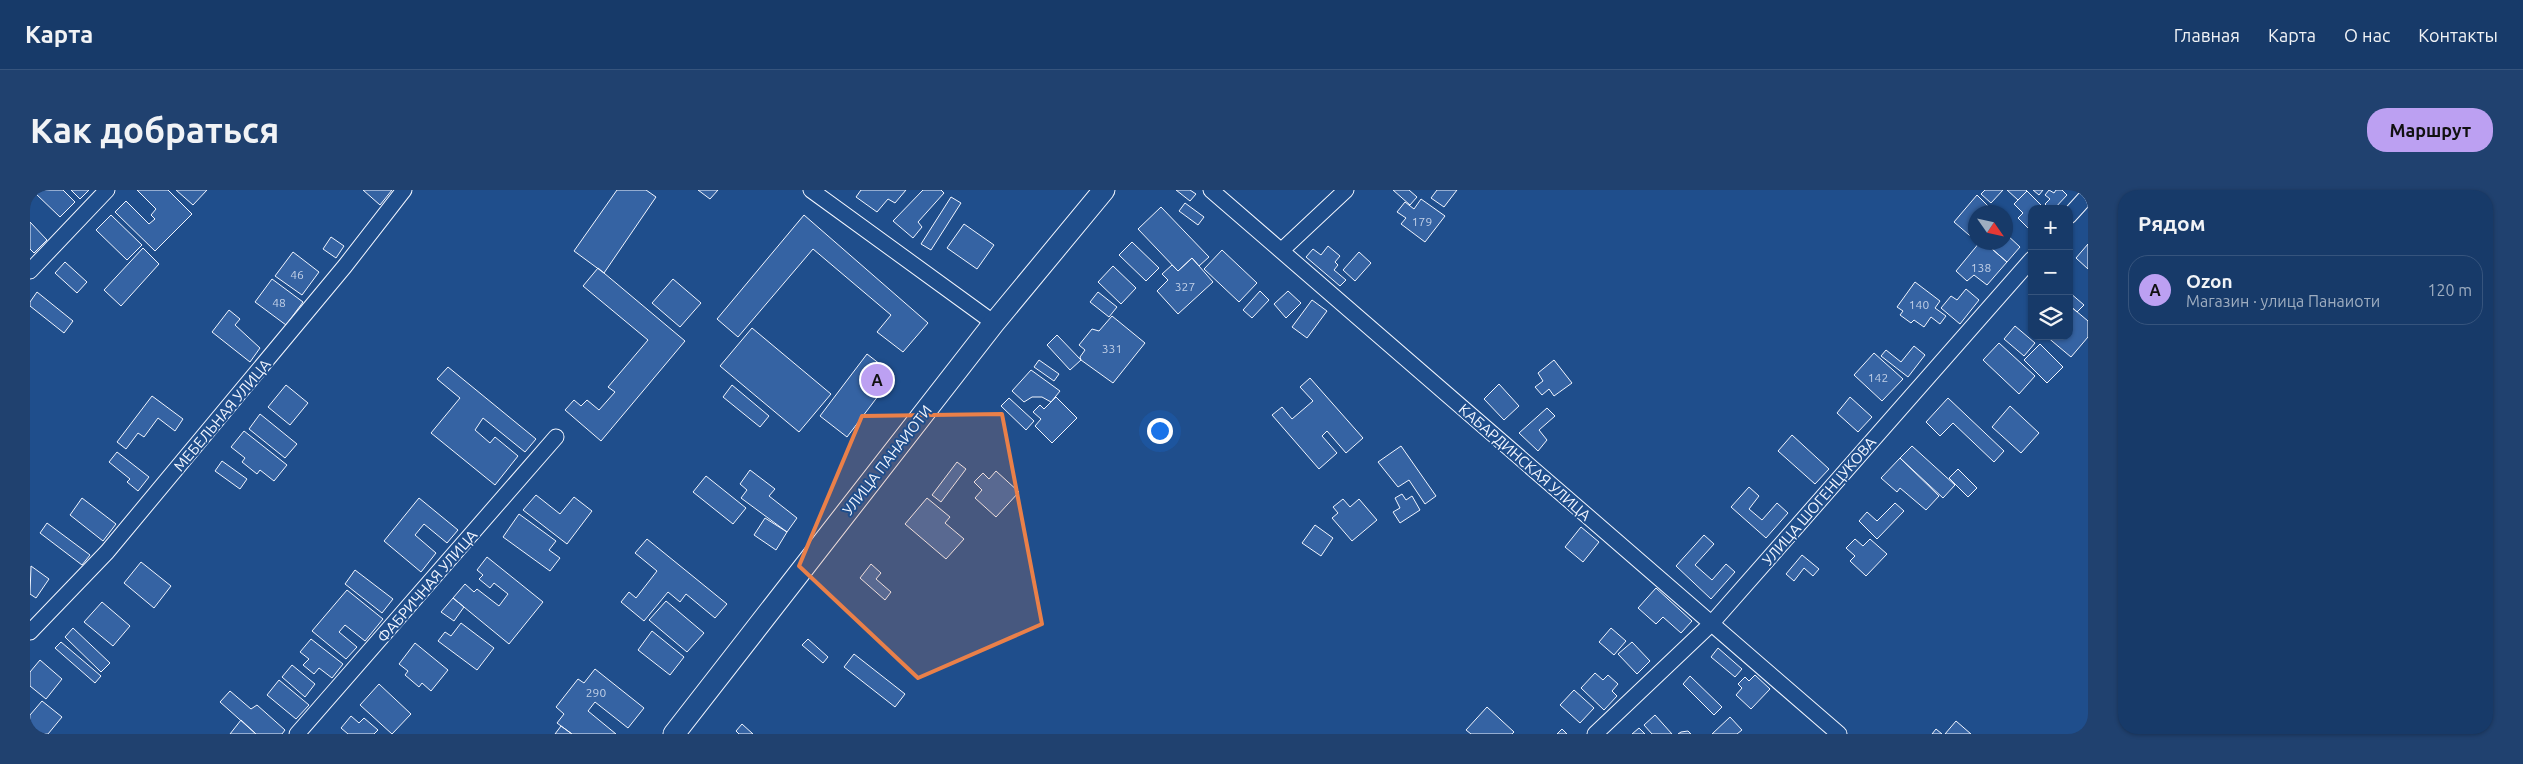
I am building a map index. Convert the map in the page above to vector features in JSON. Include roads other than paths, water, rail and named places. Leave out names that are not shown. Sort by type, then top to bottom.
[{"type":"street","points":[[30,271],[108,190]]},
{"type":"street","name":"МЕБЕЛЬНАЯ УЛИЦА","points":[[30,632],[107,552],[345,266],[404,190]]},
{"type":"street","points":[[811,190],[994,323]]},
{"type":"street","name":"УЛИЦА ПАНАИОТИ","points":[[674,734],[994,323],[1104,190]]},
{"type":"street","name":"КАБАРДИНСКАЯ УЛИЦА","points":[[1211,190],[1839,734]]},
{"type":"street","points":[[1282,250],[1346,190]]},
{"type":"street","points":[[2073,212],[2088,195]]},
{"type":"street","name":"УЛИЦА ШОГЕНЦУКОВА","points":[[1595,734],[1711,624],[2028,264]]},
{"type":"street","name":"ФАБРИЧНАЯ УЛИЦА","points":[[297,734],[556,437]]},
{"type":"place","name":"Ozon","points":[[877,380]]}]
